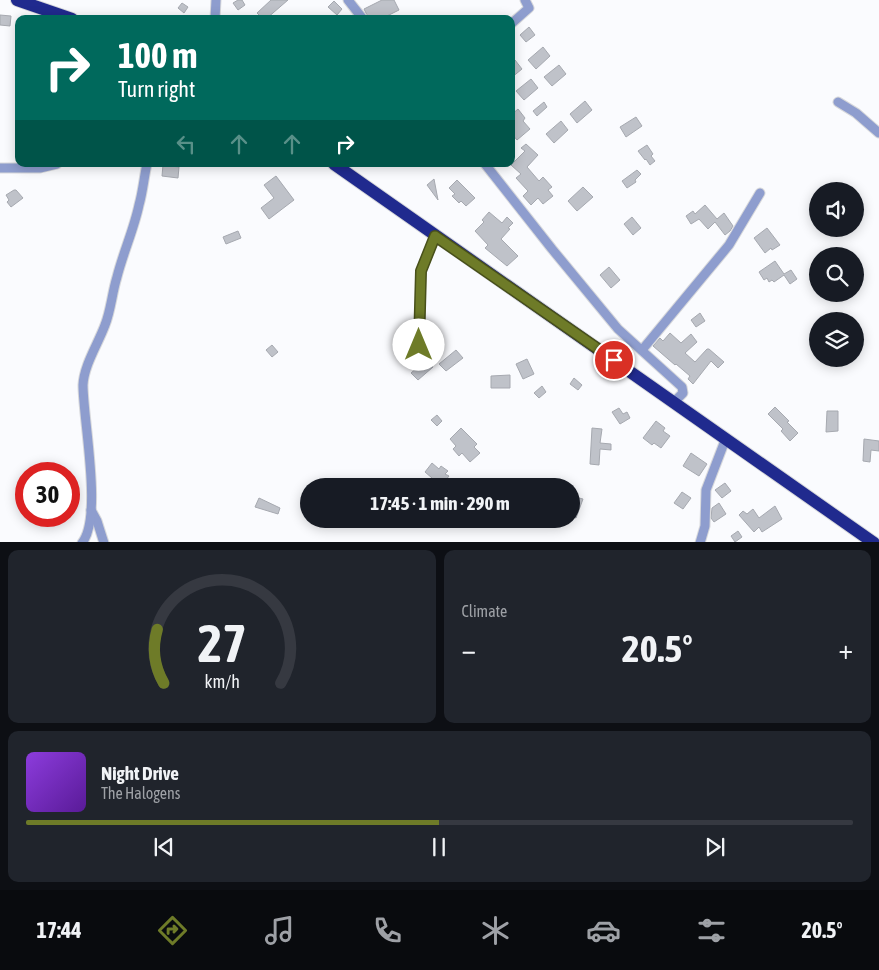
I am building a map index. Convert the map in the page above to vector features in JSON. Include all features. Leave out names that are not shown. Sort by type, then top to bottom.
[{"type":"highway","points":[[17,0],[60,15]]},
{"type":"highway","points":[[338,167],[874,542]]},
{"type":"street","points":[[215,15],[216,0]]},
{"type":"street","points":[[348,0],[361,15]]},
{"type":"street","points":[[515,21],[529,8],[525,0]]},
{"type":"street","points":[[838,102],[856,113],[879,132]]},
{"type":"street","points":[[0,168],[44,167]]},
{"type":"street","points":[[82,542],[87,536],[91,510],[90,453],[84,403],[84,378],[105,325],[117,277],[139,206],[146,167]]},
{"type":"street","points":[[487,167],[610,320],[626,338],[642,350],[683,388],[683,393],[674,402]]},
{"type":"street","points":[[642,350],[729,245],[760,193]]},
{"type":"street","points":[[419,345],[421,271],[435,236]]},
{"type":"street","points":[[700,542],[705,526],[706,490],[726,438]]},
{"type":"street","points":[[91,510],[104,542]]},
{"type":"building","points":[[242,0],[245,5],[238,10],[233,3]]},
{"type":"building","points":[[271,0],[288,0],[271,15],[259,15],[257,13]]},
{"type":"building","points":[[382,0],[394,0],[399,10],[389,15],[367,15],[364,9]]},
{"type":"building","points":[[334,1],[342,9],[337,15],[328,7]]},
{"type":"building","points":[[182,3],[188,7],[184,13],[178,8]]},
{"type":"building","points":[[0,15],[11,16],[10,26],[0,25]]},
{"type":"building","points":[[529,27],[535,35],[526,42],[520,35]]},
{"type":"building","points":[[543,47],[550,56],[536,69],[528,60]]},
{"type":"building","points":[[515,60],[522,69],[515,75]]},
{"type":"building","points":[[559,65],[566,74],[552,86],[544,77]]},
{"type":"building","points":[[531,79],[538,88],[524,100],[516,91]]},
{"type":"building","points":[[585,101],[592,110],[577,123],[570,114]]},
{"type":"building","points":[[544,102],[547,107],[537,116],[533,111]]},
{"type":"building","points":[[518,109],[525,118],[523,121],[530,129],[517,140],[515,138],[515,112]]},
{"type":"building","points":[[636,117],[642,126],[626,137],[620,127]]},
{"type":"building","points":[[561,121],[568,130],[554,143],[546,134]]},
{"type":"building","points":[[526,144],[538,155],[527,167],[539,181],[543,177],[552,187],[548,190],[553,196],[543,204],[538,198],[531,205],[523,196],[528,191],[516,178],[521,174],[513,167],[515,167],[515,161],[525,151],[521,148]]},
{"type":"building","points":[[647,145],[655,161],[650,165],[638,151]]},
{"type":"building","points":[[163,167],[179,167],[178,178],[162,176]]},
{"type":"building","points":[[637,170],[641,174],[635,180],[636,182],[627,188],[622,181]]},
{"type":"building","points":[[276,176],[294,200],[269,219],[261,208],[274,198],[264,185]]},
{"type":"building","points":[[434,179],[438,200],[427,185]]},
{"type":"building","points":[[457,180],[475,198],[466,206],[461,201],[459,203],[452,196],[455,194],[449,188]]},
{"type":"building","points":[[583,187],[593,197],[577,211],[568,201]]},
{"type":"building","points":[[14,190],[23,198],[11,207],[7,202],[9,200],[6,195]]},
{"type":"building","points":[[705,205],[717,219],[724,213],[733,226],[730,231],[725,235],[715,222],[708,229],[699,219],[691,224],[686,216],[693,211],[695,214]]},
{"type":"building","points":[[489,212],[502,223],[507,217],[513,223],[501,239],[518,256],[507,266],[485,248],[488,245],[475,231],[484,222],[482,220]]},
{"type":"building","points":[[632,217],[641,228],[633,235],[624,224]]},
{"type":"building","points":[[767,228],[780,245],[772,250],[771,248],[765,253],[754,238]]},
{"type":"building","points":[[238,231],[241,238],[226,244],[223,237]]},
{"type":"building","points":[[775,261],[784,274],[791,270],[797,279],[790,284],[784,275],[774,282],[772,280],[769,282],[767,278],[764,280],[759,272]]},
{"type":"building","points":[[609,267],[620,280],[611,288],[600,275]]},
{"type":"building","points":[[700,313],[705,321],[696,327],[691,320]]},
{"type":"building","points":[[670,333],[681,343],[691,334],[697,342],[685,353],[695,362],[709,349],[724,362],[718,368],[711,361],[693,384],[688,379],[690,376],[653,346],[660,338],[663,341]]},
{"type":"building","points":[[272,345],[278,352],[272,357],[266,350]]},
{"type":"building","points":[[456,350],[463,358],[446,371],[439,364]]},
{"type":"building","points":[[427,359],[433,367],[418,380],[411,373]]},
{"type":"building","points":[[527,359],[534,374],[523,379],[516,364]]},
{"type":"building","points":[[510,375],[510,388],[491,388],[491,376]]},
{"type":"building","points":[[574,378],[582,385],[578,390],[570,384]]},
{"type":"building","points":[[542,386],[546,392],[539,398],[534,393]]},
{"type":"building","points":[[775,407],[798,433],[790,441],[781,431],[783,429],[768,414]]},
{"type":"building","points":[[619,408],[623,414],[627,412],[630,418],[620,424],[612,412]]},
{"type":"building","points":[[827,411],[838,411],[838,431],[826,432]]},
{"type":"building","points":[[437,415],[442,421],[437,426],[431,420]]},
{"type":"building","points":[[656,421],[665,428],[663,431],[670,436],[661,448],[654,443],[652,445],[643,438]]},
{"type":"building","points":[[461,428],[477,444],[474,447],[480,453],[470,462],[462,453],[459,456],[453,449],[456,446],[450,439]]},
{"type":"building","points":[[592,428],[602,429],[600,443],[611,444],[611,450],[600,449],[599,465],[590,464]]},
{"type":"building","points":[[864,439],[879,441],[879,451],[871,450],[870,462],[863,461]]},
{"type":"building","points":[[691,453],[707,464],[699,476],[683,466]]},
{"type":"building","points":[[432,463],[439,469],[441,466],[448,471],[445,474],[449,476],[447,478],[432,478],[425,472]]},
{"type":"building","points":[[725,483],[731,491],[722,498],[715,490]]},
{"type":"building","points":[[682,492],[691,498],[683,509],[674,503]]},
{"type":"building","points":[[259,498],[280,508],[278,514],[255,507]]},
{"type":"building","points":[[719,503],[726,514],[714,522],[711,518],[712,508]]},
{"type":"building","points":[[775,506],[782,519],[762,532],[759,527],[754,532],[739,515],[743,511],[747,514],[753,509],[759,518]]},
{"type":"building","points":[[738,531],[742,537],[735,542],[731,536]]},
{"type":"route","points":[[419,345],[421,271],[435,236],[614,360]]}]
